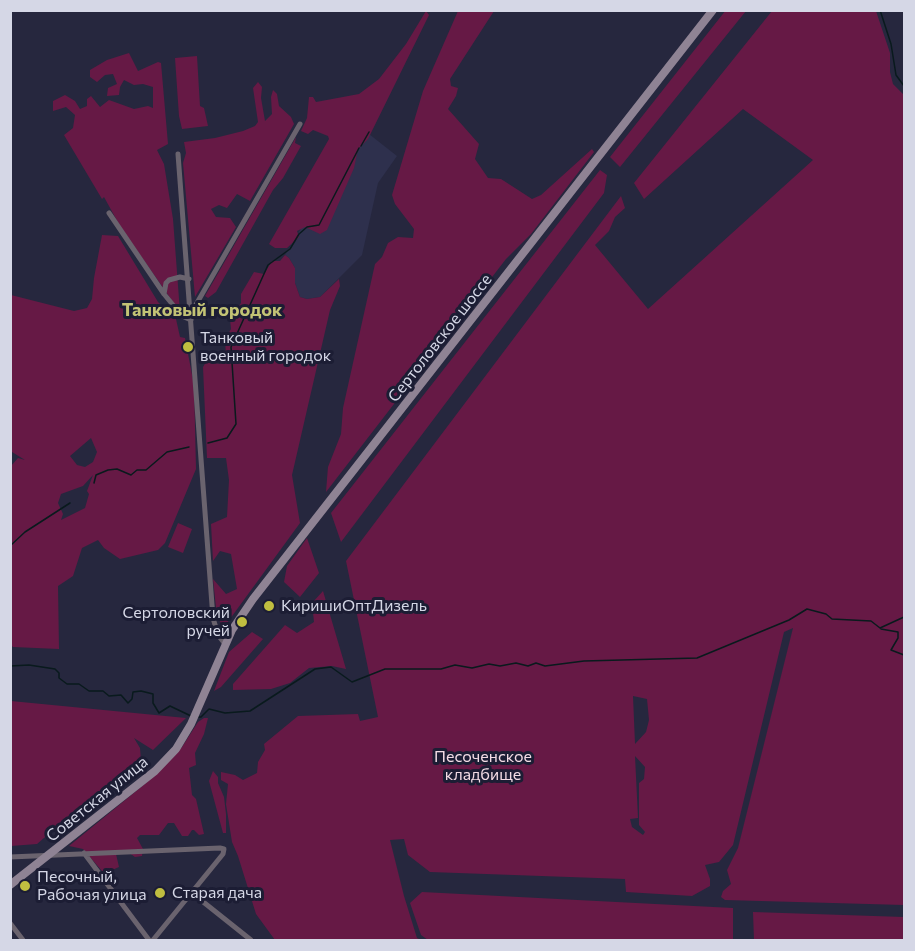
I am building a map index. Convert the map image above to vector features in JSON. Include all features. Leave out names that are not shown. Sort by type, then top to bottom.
[{"type":"main road","name":"Сертоловское шоссе","points":[[199,705],[225,644],[257,593],[713,10]]},
{"type":"main road","name":"Советская улица","points":[[10,885],[155,771],[176,749],[199,705]]},
{"type":"street","points":[[190,318],[300,124]]},
{"type":"street","points":[[178,154],[213,618],[218,634],[225,644]]},
{"type":"street","points":[[109,213],[164,294],[182,316],[190,318]]},
{"type":"street","points":[[164,294],[166,283],[169,280],[176,277],[189,279]]},
{"type":"street","points":[[10,857],[224,849],[223,854],[153,940]]},
{"type":"street","points":[[84,854],[149,940]]},
{"type":"street","points":[[192,893],[251,940]]},
{"type":"street","points":[[10,923],[23,940]]},
{"type":"shaded area","points":[[369,134],[397,156],[378,183],[362,255],[320,297],[307,299],[300,297],[295,283],[295,268],[285,255],[305,222]]},
{"type":"green space","points":[[726,10],[746,11],[620,167],[610,157]]},
{"type":"green space","points":[[426,11],[429,15],[368,139],[358,149],[354,168],[327,230],[320,234],[305,227],[297,231],[299,237],[287,248],[275,248],[269,244],[329,139],[328,136],[313,130],[308,134],[301,131],[307,118],[309,97],[313,97],[316,102],[359,94],[379,79],[406,44]]},
{"type":"green space","points":[[458,11],[494,11],[450,79],[451,86],[458,88],[448,109],[479,144],[475,159],[488,178],[501,179],[532,199],[541,195],[592,149],[594,152],[531,234],[506,259],[326,492],[328,467],[341,434],[343,408],[375,264],[382,257],[388,243],[398,237],[413,238],[414,229],[395,204],[392,195],[423,91]]},
{"type":"green space","name":"Песоченское кладбище","points":[[772,11],[876,11],[890,53],[890,72],[893,84],[904,95],[904,905],[725,900],[721,897],[723,891],[731,884],[727,870],[738,848],[793,628],[784,632],[733,845],[719,862],[705,865],[710,886],[692,896],[626,892],[625,879],[430,872],[408,855],[404,839],[390,840],[417,938],[421,940],[275,940],[256,914],[232,842],[226,804],[228,784],[221,780],[221,772],[235,775],[243,780],[257,773],[258,762],[265,750],[264,744],[298,716],[358,714],[360,721],[378,717],[346,561],[621,196],[625,208],[615,217],[609,231],[595,245],[648,309],[813,160],[743,109],[644,199],[634,183]],"holes":[[[633,696],[647,699],[649,720],[646,732],[635,744]],[[635,756],[645,767],[644,779],[639,783],[639,825],[645,832],[643,835],[632,827],[630,819],[638,818]]]},
{"type":"green space","points":[[129,53],[138,71],[158,62],[161,63],[168,144],[157,150],[164,164],[173,219],[180,312],[120,226],[104,197],[102,199],[64,135],[73,128],[75,115],[66,107],[53,111],[53,101],[65,95],[75,101],[80,109],[87,106],[87,99],[91,96],[100,107],[109,100],[134,109],[148,106],[153,108],[153,87],[143,84],[134,85],[124,80],[119,95],[107,96],[108,88],[117,84],[113,74],[105,75],[97,82],[90,77],[90,70],[107,60]]},
{"type":"green space","points":[[197,56],[200,106],[204,108],[208,126],[182,129],[175,58]]},
{"type":"green space","points":[[258,82],[262,87],[261,98],[265,121],[272,114],[273,90],[277,94],[279,106],[291,117],[294,124],[250,201],[237,194],[227,208],[219,205],[211,209],[216,217],[230,218],[236,227],[195,297],[183,163],[186,153],[184,142],[215,138],[255,126],[258,122],[253,88]]},
{"type":"green space","points":[[296,137],[295,143],[301,146],[283,178],[273,190],[216,292],[208,298],[205,296]]},
{"type":"green space","points":[[600,170],[607,175],[604,193],[341,542],[331,513]]},
{"type":"green space","points":[[102,235],[118,236],[158,302],[176,319],[180,337],[185,338],[194,385],[196,469],[165,543],[158,550],[120,559],[104,548],[98,540],[82,548],[73,576],[58,586],[59,649],[13,647],[11,645],[11,466],[18,458],[25,460],[11,453],[11,295],[74,311],[87,308],[92,299]],"holes":[[[91,438],[97,452],[93,462],[85,467],[77,465],[70,456]],[[93,475],[87,491],[89,494],[85,508],[61,520],[63,514],[58,503],[61,494],[83,486]]]},
{"type":"green space","points":[[285,255],[295,268],[295,283],[300,297],[307,299],[320,297],[339,279],[340,286],[330,310],[292,475],[300,523],[227,623],[221,623],[217,617],[213,579],[226,594],[237,589],[231,554],[220,551],[213,561],[211,524],[227,517],[229,480],[226,458],[207,458],[203,367],[206,362],[220,364],[226,357],[225,339],[231,329],[230,319],[241,303],[241,294],[254,272],[264,274],[272,261],[280,261]]},
{"type":"green space","points":[[178,523],[192,529],[183,553],[168,547]]},
{"type":"green space","points":[[307,538],[319,573],[300,597],[284,582],[287,566]]},
{"type":"green space","points":[[323,591],[346,669],[332,666],[309,668],[290,683],[271,689],[233,690],[233,684],[285,625],[297,633],[314,622],[312,603]]},
{"type":"green space","points":[[252,632],[263,639],[221,687],[214,691],[229,652]]},
{"type":"green space","points":[[11,701],[186,718],[153,750],[134,738],[140,748],[141,760],[113,789],[58,826],[37,844],[11,846]]},
{"type":"green space","points":[[208,718],[204,734],[195,753],[196,765],[189,768],[192,795],[196,799],[204,834],[199,835],[192,830],[188,836],[182,836],[174,823],[168,823],[159,835],[140,835],[137,838],[143,849],[142,856],[135,857],[125,850],[116,854],[119,867],[110,871],[102,871],[83,849],[69,846],[146,783],[182,747],[198,722]]},
{"type":"green space","points":[[213,771],[218,777],[224,797],[226,833],[223,833],[209,781]]},
{"type":"green space","points":[[422,892],[733,908],[733,940],[428,940],[421,935],[410,903]]},
{"type":"green space","points":[[753,912],[904,917],[904,940],[754,940]]},
{"type":"waterway","name":"Сертоловский ручей","points":[[880,10],[891,44],[896,75],[904,86]]},
{"type":"waterway","points":[[361,146],[369,132]]},
{"type":"waterway","points":[[208,443],[227,438],[236,424],[231,347],[268,265],[290,249],[299,234],[307,227],[319,225],[359,148]]},
{"type":"waterway","points":[[94,483],[96,475],[108,470],[117,469],[131,475],[137,470],[146,470],[167,452],[189,447]]},
{"type":"waterway","points":[[10,546],[25,532],[70,503]]},
{"type":"waterway","name":"Сертоловский ручей","points":[[199,717],[209,709],[225,713],[250,711],[315,669],[331,667],[352,682],[385,669],[441,669],[455,665],[472,668],[489,664],[500,666],[516,663],[528,666],[536,663],[545,666],[584,661],[697,658],[789,620],[807,609],[826,614],[832,619],[871,621],[880,628],[904,617]]},
{"type":"waterway","points":[[881,629],[898,632],[898,638],[891,650],[904,655]]},
{"type":"waterway","name":"Сертоловский ручей","points":[[10,666],[29,665],[55,669],[59,673],[59,678],[67,684],[79,684],[89,691],[103,691],[109,696],[121,695],[128,703],[132,699],[133,692],[153,694],[153,703],[159,713],[170,706],[191,716]]},
{"type":"place","name":"Танковый военный городок","points":[[188,347]]},
{"type":"place","name":"КиришиОптДизель","points":[[269,606]]},
{"type":"place","name":"Сертоловский ручей","points":[[242,622]]},
{"type":"place","name":"Песочный, Рабочая улица","points":[[25,886]]},
{"type":"place","name":"Старая дача","points":[[160,893]]},
{"type":"district","name":"Танковый городок","points":[[202,310]]}]
